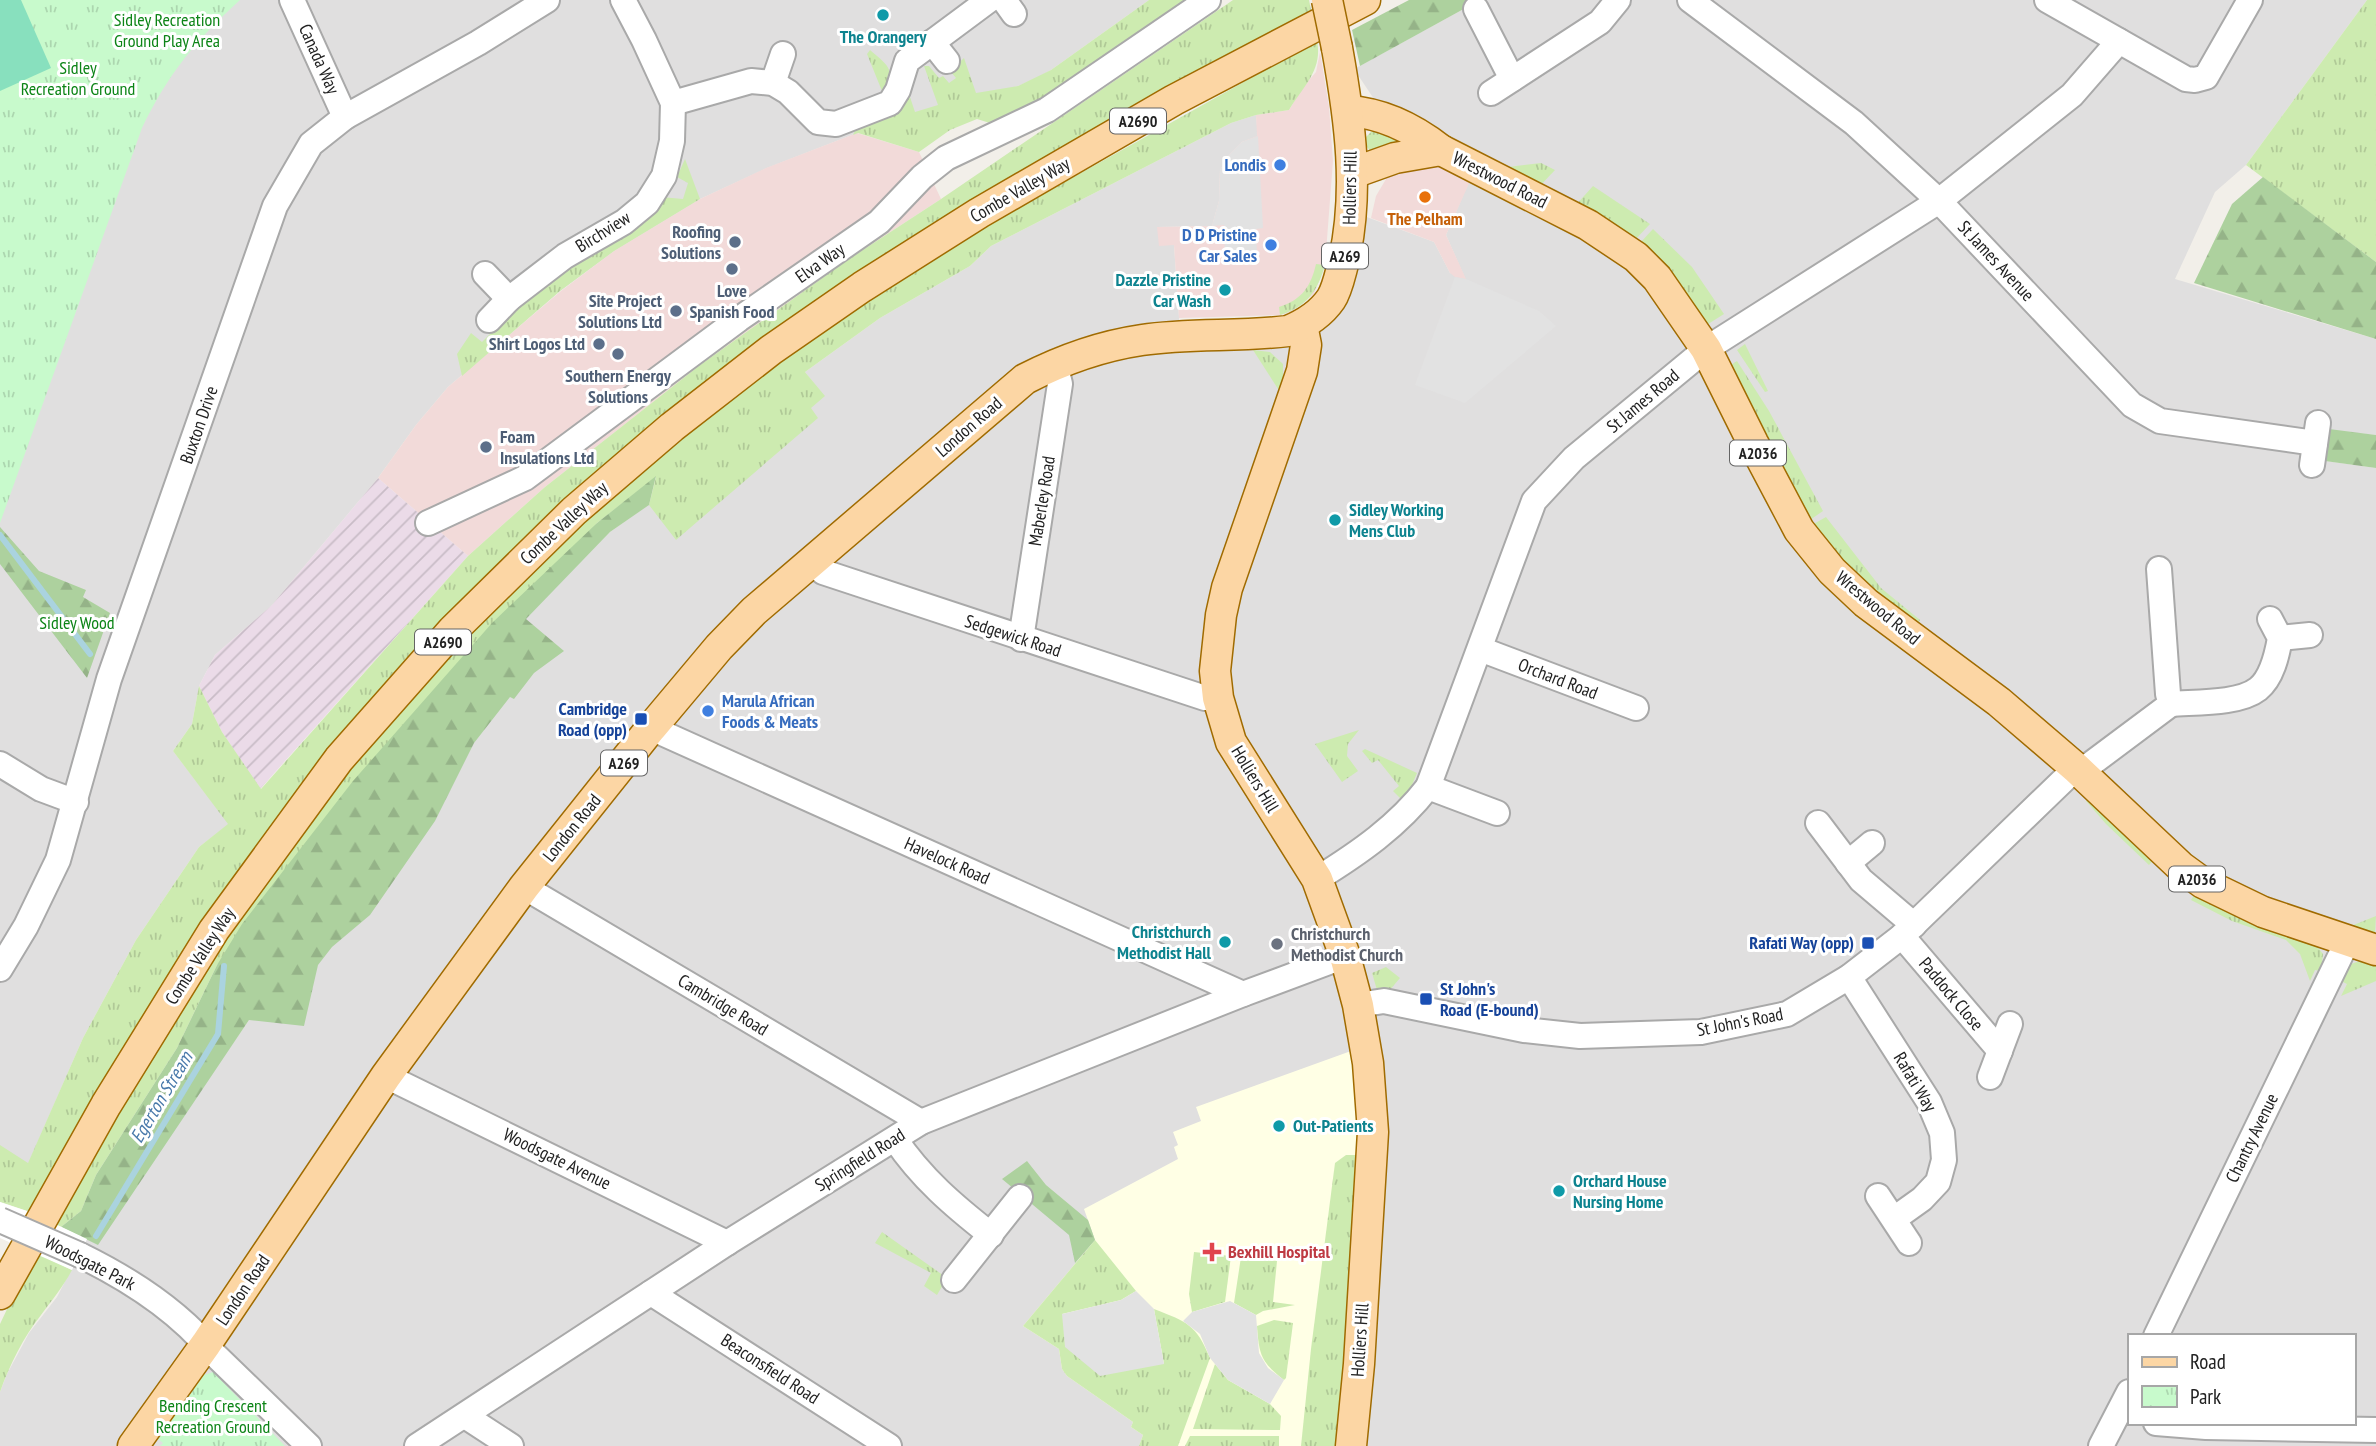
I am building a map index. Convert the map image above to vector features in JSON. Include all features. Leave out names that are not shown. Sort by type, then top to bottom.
[{"type":"main road","name":"Holliers Hill","points":[[1327,0],[1348,111],[1353,205],[1341,274],[1333,297],[1321,312],[1302,325],[1306,345],[1302,371],[1245,529],[1221,615],[1215,671],[1218,698],[1231,742],[1317,879],[1345,956],[1358,1005],[1368,1063],[1373,1132],[1359,1364],[1351,1446]]},
{"type":"main road","name":"Combe Valley Way","points":[[0,1294],[106,1105],[214,930],[339,759],[453,630],[574,511],[672,427],[771,350],[862,287],[979,213],[1174,100],[1365,0]]},
{"type":"main road","name":"Wrestwood Road","points":[[1348,111],[1381,116],[1426,138],[1441,150],[1588,225],[1636,257],[1657,278],[1706,349],[1799,530],[1832,571],[1866,603],[1999,702],[2078,770],[2164,852],[2203,883],[2263,912],[2376,950]]},
{"type":"main road","name":"Wrestwood Road","points":[[1353,173],[1395,158],[1441,150]]},
{"type":"main road","name":"London Road","points":[[133,1446],[206,1344],[386,1076],[524,887],[651,728],[719,647],[754,611],[1025,379],[1055,364],[1101,349],[1142,340],[1270,333],[1288,331],[1302,325]]},
{"type":"street","name":"Canada Way","points":[[292,0],[345,117]]},
{"type":"street","name":"Buxton Drive","points":[[0,969],[26,926],[58,860],[109,679],[275,206],[311,144],[345,117],[478,43],[547,0]]},
{"type":"street","name":"Birchview","points":[[489,320],[509,299],[565,256],[624,222],[647,203],[664,176],[672,141],[673,103],[623,0]]},
{"type":"street","points":[[673,103],[751,81],[773,83],[788,92],[818,122],[836,124],[890,103],[898,90],[907,61],[940,51],[989,0]]},
{"type":"street","name":"Elva Way","points":[[428,523],[526,478],[739,319],[879,222],[922,177],[946,158],[1047,110],[1208,0]]},
{"type":"street","points":[[1491,93],[1600,22],[1618,0]]},
{"type":"street","points":[[2047,0],[2186,79],[2195,80],[2206,77],[2250,0]]},
{"type":"street","name":"St James Avenue","points":[[1697,5],[1854,123],[1939,201],[2132,405],[2160,421],[2315,444]]},
{"type":"street","points":[[1476,9],[1512,79]]},
{"type":"street","name":"St James Road","points":[[1317,879],[1360,853],[1392,827],[1411,810],[1429,787],[1534,501],[1574,458],[1706,349],[1939,201],[2072,95],[2119,41]]},
{"type":"street","points":[[773,83],[783,54]]},
{"type":"street","points":[[485,274],[509,299]]},
{"type":"street","name":"Maberley Road","points":[[1021,639],[1060,384],[1055,364]]},
{"type":"street","name":"Sedgewick Road","points":[[811,562],[823,572],[1021,639],[1205,698],[1218,698]]},
{"type":"street","points":[[2159,569],[2168,694],[2171,704],[2236,699],[2258,689],[2269,675],[2275,629],[2310,635]]},
{"type":"street","name":"Orchard Road","points":[[1480,649],[1636,708]]},
{"type":"street","name":"St John's Road","points":[[1358,1005],[1384,1001],[1524,1030],[1580,1036],[1701,1031],[1787,1014],[1849,977],[1908,931],[2078,770],[2171,704]]},
{"type":"street","name":"Havelock Road","points":[[651,728],[1243,994]]},
{"type":"street","points":[[0,764],[41,789],[76,802]]},
{"type":"street","points":[[1429,787],[1502,816]]},
{"type":"street","name":"Paddock Close","points":[[1818,823],[1861,880],[1908,931],[2000,1051]]},
{"type":"street","points":[[1848,863],[1872,843]]},
{"type":"street","name":"Cambridge Road","points":[[524,887],[921,1122]]},
{"type":"street","name":"Chantry Avenue","points":[[2157,1334],[2348,940]]},
{"type":"street","name":"Springfield Road","points":[[417,1446],[727,1243],[921,1122],[1345,956]]},
{"type":"street","name":"Rafati Way","points":[[1849,977],[1929,1102],[1942,1133],[1944,1160],[1938,1182],[1922,1199],[1894,1219]]},
{"type":"street","name":"Paddock Close","points":[[1990,1077],[2010,1024]]},
{"type":"street","name":"Woodsgate Avenue","points":[[386,1076],[727,1243]]},
{"type":"street","points":[[895,1139],[946,1199],[991,1234]]},
{"type":"street","points":[[1878,1196],[1909,1243]]},
{"type":"street","points":[[954,1280],[1020,1197]]},
{"type":"street","name":"Woodsgate Park","points":[[0,1220],[113,1271],[148,1294],[206,1344],[309,1446]]},
{"type":"street","name":"Beaconsfield Road","points":[[651,1293],[889,1446]]},
{"type":"street","points":[[2101,1446],[2123,1419],[2128,1396]]},
{"type":"street","points":[[465,1416],[511,1446]]},
{"type":"street","points":[[2181,1425],[2376,1430]]},
{"type":"shaded area","points":[[0,0],[1149,0],[1037,78],[857,133],[767,168],[700,199],[614,251],[560,291],[448,387],[416,425],[378,478],[272,605],[215,655],[199,686],[192,724],[173,751],[229,824],[199,847],[136,940],[83,1038],[28,1164],[4,1203],[0,1202]]},
{"type":"shaded area","points":[[1480,0],[2367,0],[2246,165],[2215,192],[2175,279],[2376,339],[2376,435],[2329,430],[2326,461],[2376,468],[2376,1446],[0,1446],[0,1392],[7,1374],[29,1333],[57,1297],[87,1239],[98,1244],[174,1129],[525,619],[610,532],[816,386],[805,372],[880,318],[970,266],[991,246],[1231,123],[1256,115],[1258,136],[1242,142],[1229,155],[1220,170],[1219,201],[1212,226],[1158,227],[1174,245],[1181,346],[1298,341],[1364,216],[1434,242],[1450,273],[1465,278],[1446,235],[1478,161],[1376,102],[1354,69]]},
{"type":"shaded area","points":[[1320,52],[1329,107],[1333,161],[1325,265],[1314,294],[1291,312],[1280,315],[1179,318],[1174,245],[1159,246],[1157,227],[1212,226],[1219,201],[1220,170],[1229,155],[1242,142],[1257,136],[1256,115],[1289,110],[1316,72]]},
{"type":"shaded area","points":[[857,133],[919,152],[941,199],[849,259],[700,365],[545,487],[468,556],[378,478],[416,425],[448,387],[561,291],[614,251],[700,199],[766,168]]},
{"type":"shaded area","points":[[1258,136],[1263,228],[1256,229],[1257,255],[1225,256],[1224,225],[1212,226],[1219,201],[1220,170],[1229,155],[1242,142]]},
{"type":"shaded area","points":[[1432,164],[1471,179],[1446,235],[1466,279],[1450,273],[1434,242],[1371,218],[1376,196],[1389,174]]},
{"type":"shaded area","points":[[1455,277],[1466,279],[1539,311],[1556,326],[1465,403],[1415,385]]},
{"type":"shaded area","points":[[378,478],[468,556],[260,789],[222,732],[199,686],[215,655],[272,605]]},
{"type":"shaded area","name":"Bexhill Hospital","points":[[1351,1051],[1358,1082],[1360,1114],[1330,1446],[1139,1446],[1143,1435],[1131,1427],[1133,1422],[1067,1376],[1062,1369],[1059,1349],[1023,1326],[1095,1240],[1084,1209],[1178,1159],[1174,1147],[1178,1145],[1173,1132],[1201,1121],[1196,1107]]},
{"type":"shaded area","points":[[1136,1291],[1154,1309],[1164,1364],[1100,1376],[1065,1347],[1062,1314],[1121,1300]]},
{"type":"shaded area","points":[[1230,1301],[1256,1315],[1259,1353],[1268,1368],[1284,1380],[1270,1404],[1228,1380],[1210,1358],[1200,1334],[1183,1321],[1192,1312]]},
{"type":"green space","name":"Sidley Recreation Ground","points":[[0,0],[240,0],[184,59],[162,91],[142,128],[0,523]]},
{"type":"green space","points":[[0,0],[21,0],[51,68],[0,91]]},
{"type":"green space","points":[[1149,0],[1184,0],[1136,40],[1057,90],[993,124],[977,119],[950,130],[919,152],[858,133],[853,135],[856,128],[906,85],[915,112],[938,105],[924,66],[929,66],[939,78],[943,76],[949,83],[956,78],[950,71],[964,58],[976,93],[1018,86],[1051,70]]},
{"type":"green space","points":[[1233,0],[1309,0],[1311,10],[972,200],[624,452],[196,932],[110,1071],[30,1212],[0,1202],[0,1145],[28,1163],[83,1038],[136,940],[199,847],[228,824],[173,751],[192,724],[199,686],[222,732],[261,789],[468,556],[545,487],[700,365],[849,259]]},
{"type":"green space","points":[[1409,0],[1480,0],[1360,66],[1352,30]]},
{"type":"green space","points":[[2367,0],[2376,0],[2376,262],[2246,165]]},
{"type":"green space","points":[[1317,41],[1314,70],[1289,110],[1256,115],[1231,123],[991,246],[970,266],[880,318],[805,372],[825,396],[811,408],[818,418],[676,540],[649,505],[656,477],[597,523],[217,965],[177,1048],[96,1175],[81,1211],[61,1227],[52,1223],[167,1026],[237,921],[342,776],[461,639],[580,522],[774,360],[986,226]]},
{"type":"green space","points":[[870,50],[889,70],[884,96],[867,54]]},
{"type":"green space","points":[[1397,129],[1403,144],[1371,152],[1367,147],[1366,137],[1372,131]]},
{"type":"green space","points":[[685,159],[700,199],[614,251],[560,291],[462,376],[457,354],[471,333],[482,342],[518,306],[661,197],[683,199],[688,183],[677,177]]},
{"type":"green space","points":[[1541,163],[1555,170],[1538,188],[1500,168]]},
{"type":"green space","points":[[2263,177],[2376,262],[2376,339],[2194,283],[2232,204]]},
{"type":"green space","points":[[1593,186],[1650,224],[1634,241],[1575,206]]},
{"type":"green space","points":[[1653,229],[1692,267],[1724,314],[1705,326],[1639,244]]},
{"type":"green space","points":[[1316,264],[1325,265],[1315,290],[1297,307],[1280,315],[1279,307],[1294,300],[1304,291]]},
{"type":"green space","points":[[1745,344],[1768,391],[1765,392],[1737,350]]},
{"type":"green space","points":[[1253,350],[1270,352],[1283,364],[1280,392]]},
{"type":"green space","points":[[1737,361],[1769,411],[1823,511],[1807,522],[1728,367]]},
{"type":"green space","points":[[2329,429],[2376,435],[2376,468],[2325,461]]},
{"type":"green space","points":[[656,476],[649,505],[610,532],[526,619],[564,651],[534,673],[514,699],[510,697],[474,743],[435,821],[370,915],[332,947],[318,965],[304,1026],[249,1020],[98,1245],[61,1227],[81,1211],[96,1175],[177,1048],[217,965],[242,924],[353,781],[492,623],[597,523]]},
{"type":"green space","points":[[1826,517],[1881,588],[1920,620],[1915,628],[1868,591],[1810,526]]},
{"type":"green space","name":"Sidley Wood","points":[[0,527],[39,571],[86,590],[83,597],[110,613],[87,678],[0,564]]},
{"type":"green space","points":[[1359,730],[1348,744],[1347,756],[1358,771],[1342,782],[1315,744]]},
{"type":"green space","points":[[1365,749],[1417,773],[1401,799],[1393,791],[1399,786],[1378,760],[1372,763],[1362,751]]},
{"type":"green space","points":[[2093,795],[2157,856],[2149,865],[2086,801]]},
{"type":"green space","points":[[2197,890],[2312,940],[2323,954],[2321,971],[2315,970],[2310,981],[2300,954],[2286,940],[2232,921],[2191,900]]},
{"type":"green space","points":[[2376,916],[2375,933],[2351,926]]},
{"type":"green space","points":[[2368,958],[2376,961],[2376,981],[2341,996],[2347,984],[2341,981],[2351,964]]},
{"type":"green space","points":[[1386,967],[1400,978],[1389,991],[1377,990],[1372,973]]},
{"type":"green space","points":[[1346,1155],[1356,1155],[1363,1163],[1336,1446],[1301,1446],[1335,1163]]},
{"type":"green space","points":[[1027,1161],[1046,1185],[1088,1220],[1095,1240],[1075,1263],[1069,1235],[1002,1179]]},
{"type":"green space","points":[[882,1232],[947,1278],[937,1295],[924,1286],[931,1273],[875,1243]]},
{"type":"green space","points":[[1095,1240],[1136,1291],[1121,1300],[1062,1314],[1164,1364],[1154,1309],[1175,1317],[1195,1331],[1210,1358],[1178,1446],[1139,1446],[1143,1435],[1131,1427],[1133,1422],[1067,1376],[1062,1369],[1059,1349],[1023,1326]]},
{"type":"green space","points":[[34,1252],[72,1270],[23,1342],[0,1392],[0,1324]]},
{"type":"green space","points":[[1194,1252],[1231,1256],[1225,1302],[1192,1312],[1189,1294]]},
{"type":"green space","points":[[1241,1257],[1277,1261],[1273,1302],[1295,1305],[1263,1311],[1256,1315],[1234,1303]]},
{"type":"green space","points":[[1274,1320],[1293,1323],[1284,1380],[1266,1363],[1259,1344],[1257,1326]]},
{"type":"green space","points":[[1215,1364],[1228,1380],[1270,1404],[1281,1416],[1280,1430],[1193,1429]]},
{"type":"green space","name":"Bending Crescent Recreation Ground","points":[[213,1372],[285,1446],[160,1446],[163,1443],[158,1439],[204,1375]]},
{"type":"green space","points":[[1190,1436],[1279,1436],[1279,1446],[1185,1446]]},
{"type":"pier","points":[[0,1202],[30,1212],[87,1239],[72,1270],[0,1238]]},
{"type":"waterway","name":"Egerton Stream","points":[[0,535],[90,654]]},
{"type":"waterway","name":"Egerton Stream","points":[[96,1236],[218,1034],[224,966]]},
{"type":"place","name":"The Orangery","points":[[883,15]]},
{"type":"place","name":"Londis","points":[[1280,165]]},
{"type":"place","name":"The Pelham","points":[[1425,197]]},
{"type":"place","name":"Roofing Solutions","points":[[735,242]]},
{"type":"place","name":"D D Pristine Car Sales","points":[[1271,245]]},
{"type":"place","name":"Love Spanish Food","points":[[732,269]]},
{"type":"place","name":"Dazzle Pristine Car Wash","points":[[1225,290]]},
{"type":"place","name":"Site Project Solutions Ltd","points":[[676,311]]},
{"type":"place","name":"Shirt Logos Ltd","points":[[599,344]]},
{"type":"place","name":"Southern Energy Solutions","points":[[618,354]]},
{"type":"place","name":"Foam Insulations Ltd","points":[[486,447]]},
{"type":"place","name":"Sidley Working Mens Club","points":[[1335,520]]},
{"type":"place","name":"Marula African Foods & Meats","points":[[708,711]]},
{"type":"place","name":"Cambridge Road (opp)","points":[[641,719]]},
{"type":"place","name":"Christchurch Methodist Hall","points":[[1225,942]]},
{"type":"place","name":"Rafati Way (opp)","points":[[1868,943]]},
{"type":"place","name":"Christchurch Methodist Church","points":[[1277,944]]},
{"type":"place","name":"St John's Road (E-bound)","points":[[1426,999]]},
{"type":"place","name":"Out-Patients","points":[[1279,1126]]},
{"type":"place","name":"Orchard House Nursing Home","points":[[1559,1191]]},
{"type":"place","name":"Bexhill Hospital","points":[[1212,1252]]},
{"type":"park label","name":"Sidley Recreation Ground Play Area","points":[[167,30]]}]
